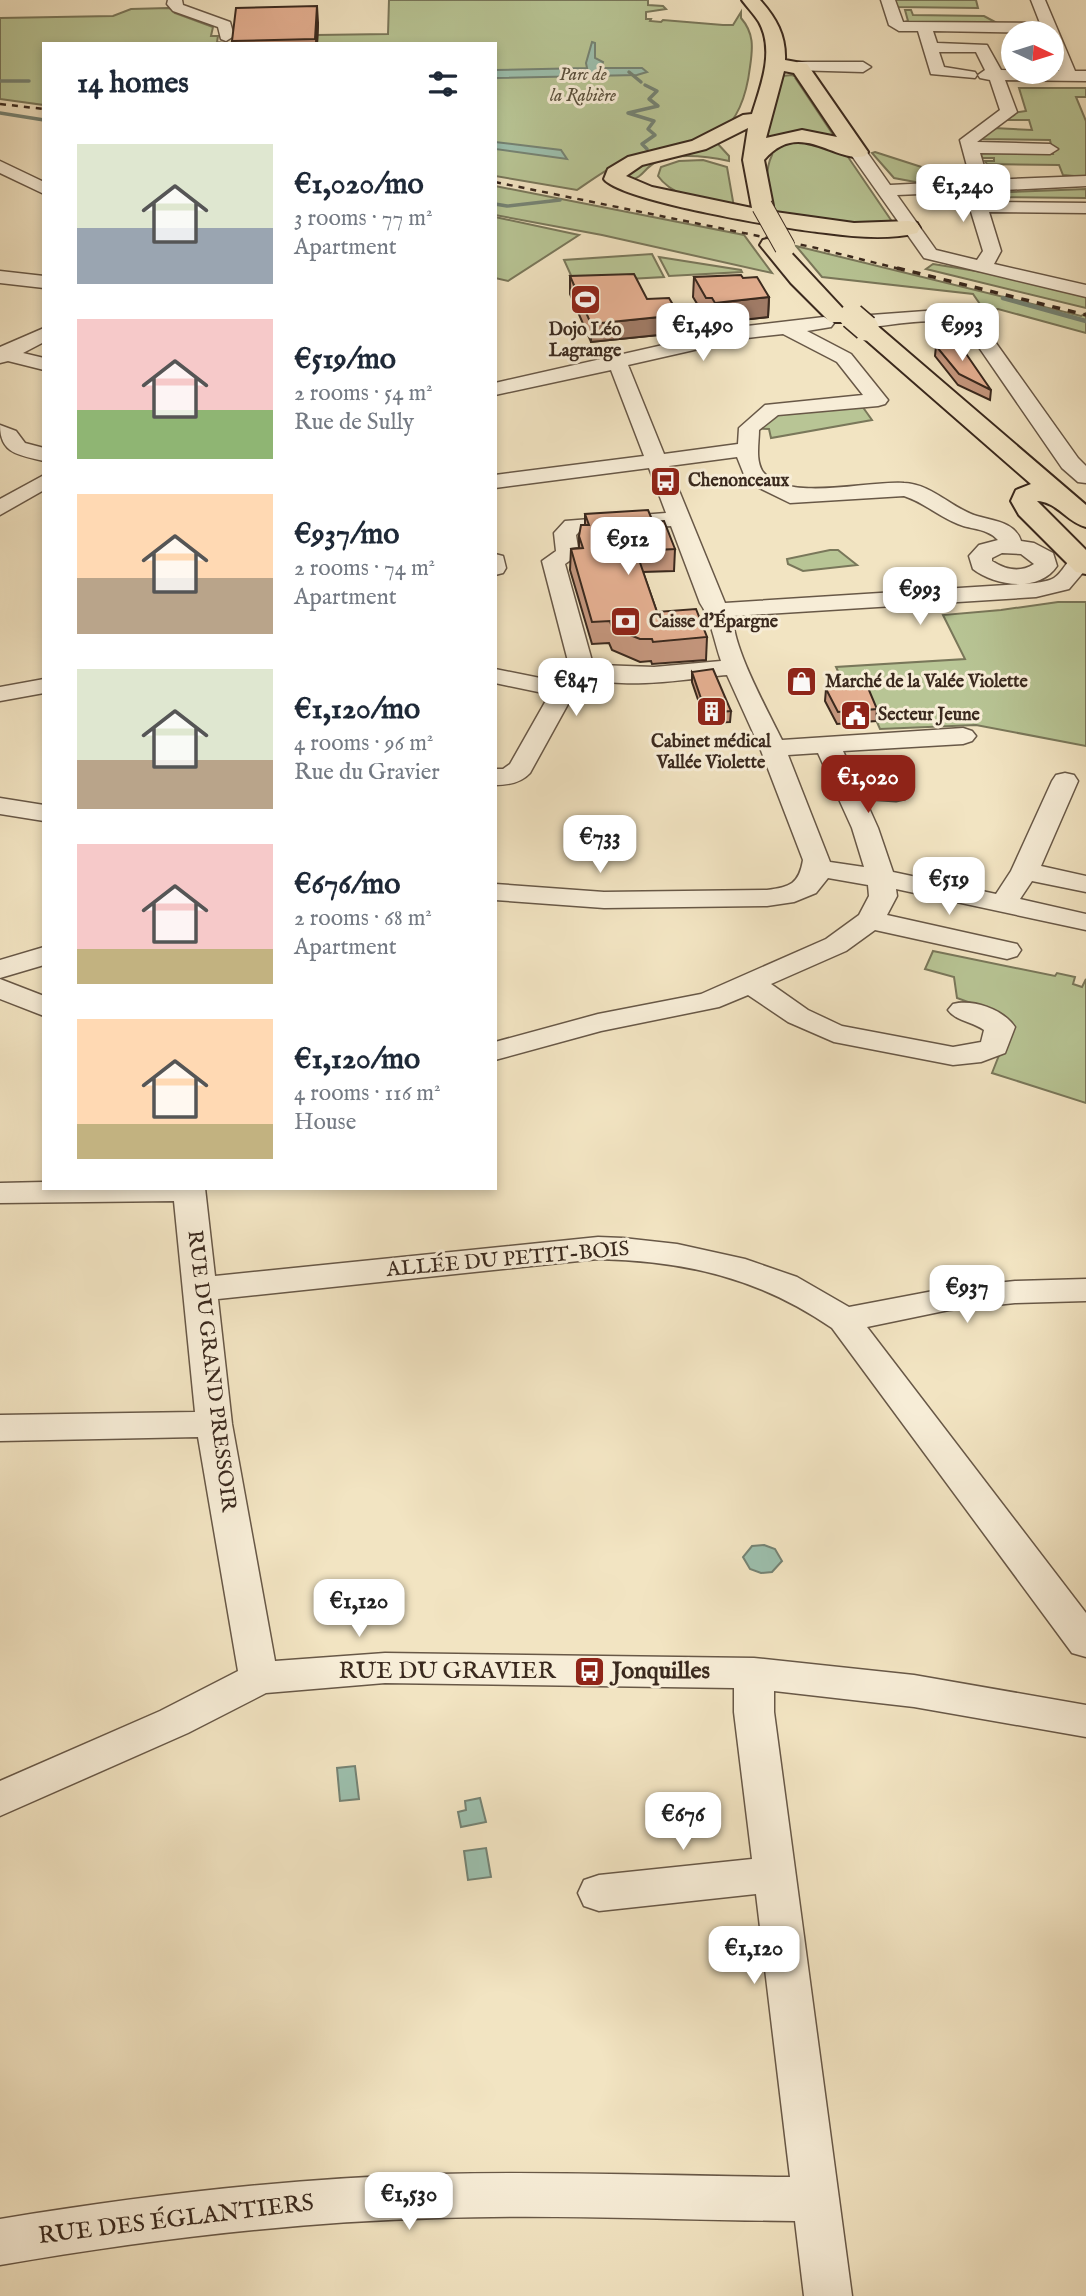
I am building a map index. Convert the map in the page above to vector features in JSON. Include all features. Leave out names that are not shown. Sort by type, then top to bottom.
[{"type":"main road","points":[[736,163],[755,139],[775,64],[770,26],[752,1]]},
{"type":"main road","points":[[752,1],[765,37],[765,63],[736,163],[778,246],[813,279],[850,322],[1025,496]]},
{"type":"main road","points":[[775,64],[798,67],[858,152]]},
{"type":"main road","points":[[750,119],[699,145],[623,166],[614,176],[615,179],[624,184],[692,201],[821,228],[861,231],[909,228]]},
{"type":"main road","points":[[652,176],[655,167],[670,160],[692,158],[736,163],[770,142],[796,137],[824,139],[858,152]]},
{"type":"main road","points":[[624,184],[652,176]]},
{"type":"main road","points":[[652,176],[664,189],[692,201]]},
{"type":"main road","points":[[850,322],[1077,509]]},
{"type":"main road","points":[[1025,496],[1041,491],[1077,509]]},
{"type":"main road","points":[[1025,496],[1028,509],[1084,564]]},
{"type":"street","points":[[175,0],[174,4],[178,8],[225,25],[226,36]]},
{"type":"street","points":[[1038,0],[1046,21]]},
{"type":"street","points":[[894,5],[897,26],[927,36],[982,48],[990,75],[1009,112],[968,140],[977,182],[978,207],[992,251],[980,267]]},
{"type":"street","points":[[927,36],[1001,34]]},
{"type":"street","points":[[927,36],[1001,35]]},
{"type":"street","points":[[927,36],[937,71],[969,75]]},
{"type":"street","points":[[1064,55],[1081,55]]},
{"type":"street","points":[[1064,64],[1069,75]]},
{"type":"street","points":[[798,67],[863,67]]},
{"type":"street","points":[[990,75],[1086,76]]},
{"type":"street","points":[[970,148],[1050,149]]},
{"type":"street","points":[[858,152],[909,228],[930,254],[1086,291]]},
{"type":"street","points":[[3,167],[34,164]]},
{"type":"street","points":[[3,167],[42,189]]},
{"type":"street","points":[[885,190],[1041,174]]},
{"type":"street","points":[[977,182],[1086,181]]},
{"type":"street","points":[[978,207],[1086,208]]},
{"type":"street","points":[[0,277],[42,282]]},
{"type":"street","points":[[497,390],[728,336],[785,327],[947,316],[967,320],[1070,463],[1086,477]]},
{"type":"street","points":[[785,327],[844,358],[878,400],[772,409],[749,428],[747,459],[755,477],[790,496],[905,489],[924,495],[937,505],[967,520],[999,528],[1010,539],[1007,546]]},
{"type":"street","points":[[1,355],[42,335]]},
{"type":"street","points":[[1,355],[42,364]]},
{"type":"street","points":[[497,892],[604,900],[784,896],[806,887],[815,858],[773,748],[735,667],[720,625],[721,614],[712,603],[620,368],[615,363]]},
{"type":"street","points":[[0,431],[9,435],[18,447],[42,455]]},
{"type":"street","points":[[497,482],[748,449]]},
{"type":"street","points":[[0,508],[42,482]]},
{"type":"street","points":[[679,519],[573,526],[565,533],[568,554],[553,561],[581,665],[591,673],[617,676],[735,667]]},
{"type":"street","points":[[721,614],[916,593],[1046,589],[1068,580],[1084,564]]},
{"type":"street","points":[[721,614],[1082,596]]},
{"type":"street","points":[[497,676],[551,687],[561,695],[521,768],[516,774],[497,777]]},
{"type":"street","points":[[0,694],[42,686]]},
{"type":"street","points":[[773,748],[963,736]]},
{"type":"street","points":[[497,1050],[598,1023],[709,1001],[836,944],[870,920],[883,896],[881,878],[865,828],[827,744]]},
{"type":"street","points":[[1003,904],[1025,872],[1065,781]]},
{"type":"street","points":[[846,790],[896,793]]},
{"type":"street","points":[[0,806],[42,813]]},
{"type":"street","points":[[815,858],[881,878],[1086,922]]},
{"type":"street","points":[[1025,872],[1086,884]]},
{"type":"street","points":[[870,920],[1007,950]]},
{"type":"street","points":[[0,969],[42,957]]},
{"type":"street","points":[[751,984],[798,1016],[834,1033],[953,1056],[981,1053],[994,1047],[1000,1027],[984,1016],[963,1010]]},
{"type":"street","points":[[0,988],[42,1006]]},
{"type":"street","points":[[0,1193],[188,1190]]},
{"type":"street","name":"RUE DU GRAND PRESSOIR","points":[[188,1190],[214,1424],[259,1678]]},
{"type":"street","name":"ALLÉE DU PETIT-BOIS","points":[[201,1289],[598,1248],[660,1250],[773,1281],[807,1296],[844,1321],[1086,1642]]},
{"type":"street","points":[[844,1321],[949,1300],[1015,1292],[1086,1290]]},
{"type":"street","points":[[0,1428],[214,1424]]},
{"type":"street","name":"RUE DU GRAVIER","points":[[0,1799],[174,1722],[259,1678],[385,1668],[754,1673],[914,1691],[1086,1721]]},
{"type":"street","points":[[754,1673],[754,1712],[773,1874],[828,2296]]},
{"type":"street","points":[[599,1893],[773,1874]]},
{"type":"street","name":"RUE DES ÉGLANTIERS","points":[[0,2242],[89,2227],[258,2207],[439,2196],[814,2199]]},
{"type":"green space","name":"Parc de la Rabière","points":[[389,0],[648,0],[648,5],[663,6],[666,9],[646,12],[646,19],[651,19],[650,21],[733,25],[741,12],[752,47],[747,86],[741,104],[733,120],[720,133],[690,144],[628,160],[577,190],[497,176],[497,42],[317,42],[317,35],[388,34]]},
{"type":"green space","points":[[893,0],[976,0],[978,8],[895,7]]},
{"type":"green space","points":[[131,9],[177,10],[175,13],[213,27],[211,36],[218,36],[217,42],[42,42],[42,105],[0,99],[0,18],[113,16]]},
{"type":"green space","points":[[905,10],[911,10],[913,15],[984,16],[997,23],[900,23],[908,21]]},
{"type":"green space","points":[[792,75],[803,80],[796,79],[832,133],[842,134],[847,143],[763,139],[782,76]]},
{"type":"green space","points":[[1019,88],[1086,88],[1086,97],[1076,97],[1086,121],[1086,177],[1063,175],[1059,165],[987,164],[985,161],[994,161],[994,158],[982,158],[980,151],[985,150],[986,153],[1053,154],[1050,140],[979,139],[994,128],[1032,130],[1029,120],[1005,120],[1014,115],[1013,113],[1026,111]]},
{"type":"green space","points":[[806,139],[846,154],[893,223],[888,227],[776,216],[768,186],[772,155],[768,154],[773,146]]},
{"type":"green space","points":[[717,143],[729,156],[729,161],[702,156],[673,157],[656,162],[629,181],[621,172],[627,167]]},
{"type":"green space","points":[[872,153],[962,180],[926,184],[894,178]]},
{"type":"green space","points":[[703,160],[727,167],[734,207],[682,194],[665,184],[658,176],[661,167],[679,161]]},
{"type":"green space","points":[[497,186],[744,235],[772,273],[602,235],[497,215]]},
{"type":"green space","points":[[1086,189],[1086,198],[986,197],[985,193]]},
{"type":"green space","points":[[497,217],[579,235],[508,281],[497,278]]},
{"type":"green space","points":[[796,246],[1081,316],[1086,313],[1086,333],[998,309],[984,310],[973,294],[822,277]]},
{"type":"green space","points":[[652,254],[664,277],[574,282],[564,260]]},
{"type":"green space","points":[[659,257],[741,270],[742,272],[669,276]]},
{"type":"green space","points":[[933,264],[1013,277],[1086,294],[1086,308],[926,269]]},
{"type":"green space","points":[[862,406],[872,420],[771,438],[769,429],[749,428],[775,413]]},
{"type":"green space","points":[[838,550],[857,565],[803,571],[788,564],[787,559]]},
{"type":"green space","points":[[1058,602],[1086,602],[1086,746],[976,725],[880,729],[865,695],[848,693],[836,667],[965,659],[943,615]]},
{"type":"green space","points":[[933,951],[1055,976],[1057,973],[1075,977],[1073,984],[1082,987],[1086,979],[1086,1103],[992,1073],[1007,1035],[1001,1014],[957,998],[954,977],[925,969]]},
{"type":"shaded area","points":[[592,42],[595,43],[595,58],[603,62],[601,68],[642,68],[647,72],[637,75],[497,78],[497,70],[587,68]]},
{"type":"shaded area","points":[[497,142],[561,150],[567,159],[497,149]]},
{"type":"shaded area","points":[[764,1545],[775,1549],[782,1561],[772,1572],[761,1573],[750,1569],[743,1557],[752,1546]]},
{"type":"shaded area","points":[[355,1766],[359,1799],[340,1801],[337,1768]]},
{"type":"shaded area","points":[[480,1798],[486,1822],[461,1827],[458,1812],[466,1810],[465,1801]]},
{"type":"shaded area","points":[[486,1848],[491,1877],[468,1880],[464,1851]]},
{"type":"building","points":[[317,6],[315,39],[232,41],[236,8]]},
{"type":"building","points":[[634,274],[647,299],[669,298],[679,315],[591,324],[570,276]]},
{"type":"building","points":[[741,275],[743,278],[757,277],[769,297],[715,303],[712,298],[706,298],[694,277]]},
{"type":"building","points":[[960,345],[991,390],[959,374],[936,346]]},
{"type":"building","points":[[648,510],[653,522],[664,521],[675,549],[636,551],[657,612],[696,609],[707,637],[653,642],[652,639],[640,639],[612,628],[610,621],[592,622],[571,549],[583,548],[579,536],[581,525],[589,525],[585,514]]},
{"type":"building","points":[[713,669],[731,711],[706,713],[692,672]]},
{"type":"building","points":[[866,683],[877,709],[838,712],[826,689],[834,689],[833,686]]},
{"type":"waterway","points":[[629,72],[641,82]]},
{"type":"waterway","points":[[0,81],[29,81]]},
{"type":"waterway","points":[[645,85],[657,91],[649,99],[658,106],[628,113],[654,121],[648,129],[655,135],[642,144],[647,149]]},
{"type":"waterway","points":[[0,113],[42,120]]},
{"type":"waterway","points":[[497,204],[507,206],[560,200]]},
{"type":"waterway","points":[[1003,298],[1086,321]]},
{"type":"railway","points":[[0,104],[42,109]]},
{"type":"railway","points":[[497,182],[812,247],[904,270]]},
{"type":"railway","points":[[897,268],[1086,315]]},
{"type":"place","name":"Dojo Léo Lagrange","points":[[585,300]]},
{"type":"place","name":"Chenonceaux","points":[[665,481]]},
{"type":"place","name":"Caisse d'Épargne","points":[[626,622]]},
{"type":"place","name":"Marché de la Valée Violette","points":[[802,682]]},
{"type":"place","name":"Cabinet médical Vallée Violette","points":[[711,711]]},
{"type":"place","name":"Secteur Jeune","points":[[855,715]]},
{"type":"place","name":"Jonquilles","points":[[589,1671]]}]
